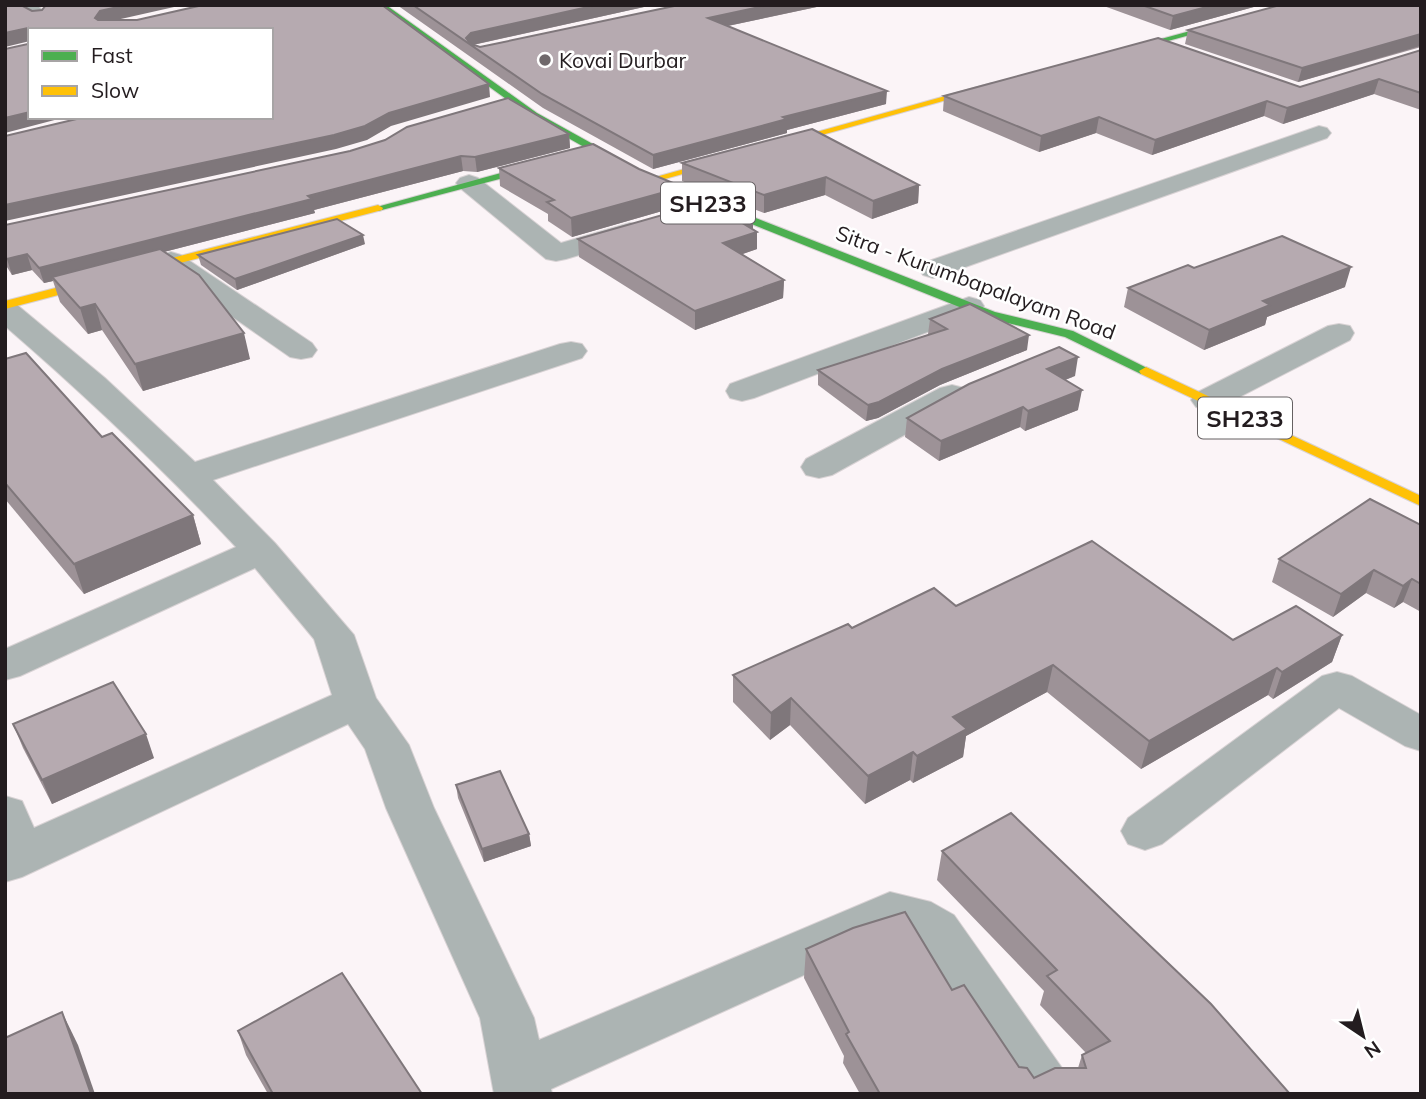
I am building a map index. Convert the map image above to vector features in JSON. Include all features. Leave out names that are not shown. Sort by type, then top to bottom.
[{"type":"main road","name":"Sitra - Kurumbapalayam Road","points":[[380,5],[513,100],[594,151],[650,180],[712,193],[963,293],[991,315],[1076,337],[1421,502]]},
{"type":"main road","points":[[1100,57],[1295,5]]},
{"type":"main road","points":[[650,180],[1006,83]]},
{"type":"main road","points":[[5,307],[594,151]]},
{"type":"main road","points":[[661,160],[683,171],[712,193]]},
{"type":"main road","points":[[927,267],[963,293]]},
{"type":"main road","points":[[1020,303],[1076,337]]},
{"type":"street","points":[[1154,42],[1193,56]]},
{"type":"street","points":[[486,107],[513,100]]},
{"type":"street","points":[[927,267],[1320,133]]},
{"type":"street","points":[[469,183],[556,253],[649,225]]},
{"type":"street","points":[[676,217],[712,193]]},
{"type":"street","points":[[171,261],[301,350]]},
{"type":"street","points":[[742,391],[963,293]]},
{"type":"street","points":[[5,307],[93,385],[188,476],[261,551],[333,635],[356,702],[386,746],[410,808],[507,1018],[521,1084],[890,913],[914,917],[936,930],[1047,1094]]},
{"type":"street","points":[[1208,400],[1339,332]]},
{"type":"street","points":[[1036,360],[1076,337]]},
{"type":"street","points":[[188,476],[571,351]]},
{"type":"street","points":[[819,467],[953,394],[976,385]]},
{"type":"street","points":[[5,666],[261,551]]},
{"type":"street","points":[[1145,831],[1337,687],[1421,735]]},
{"type":"street","points":[[10,844],[356,702]]},
{"type":"building","points":[[5,5],[21,5],[32,11],[42,10],[46,5],[127,5],[100,11],[95,18],[137,20],[203,5],[382,5],[489,84],[389,113],[365,126],[334,135],[5,205],[5,136],[77,119],[273,119],[273,28],[28,28],[5,33]]},
{"type":"building","points":[[413,5],[597,5],[471,33],[466,38],[471,44],[480,47],[679,5],[769,5],[708,18],[887,91],[783,117],[787,119],[653,155],[542,94]]},
{"type":"building","points":[[1142,5],[1214,5],[1173,16]]},
{"type":"building","points":[[1280,5],[1421,5],[1421,34],[1302,68],[1188,30]]},
{"type":"building","points":[[1158,38],[1300,87],[1421,50],[1421,93],[1379,79],[1287,108],[1267,101],[1155,140],[1099,117],[1041,136],[944,96]]},
{"type":"building","points":[[28,44],[28,112],[5,118],[5,49]]},
{"type":"building","points":[[508,98],[569,134],[475,157],[461,156],[308,196],[312,199],[39,268],[27,254],[7,259],[5,257],[5,225],[350,151],[385,140],[407,127]]},
{"type":"building","points":[[812,129],[919,185],[873,201],[826,177],[764,195],[682,163]]},
{"type":"building","points":[[593,144],[639,169],[683,187],[571,218],[547,202],[554,200],[499,168]]},
{"type":"building","points":[[715,200],[753,221],[744,224],[757,232],[723,243],[784,280],[695,311],[578,239]]},
{"type":"building","points":[[337,219],[363,235],[235,279],[198,255]]},
{"type":"building","points":[[1282,236],[1351,267],[1263,301],[1270,305],[1209,330],[1128,288],[1188,265],[1194,268]]},
{"type":"building","points":[[160,249],[199,275],[244,333],[135,364],[95,304],[80,308],[52,277]]},
{"type":"building","points":[[970,304],[1029,335],[942,369],[879,402],[868,405],[818,370],[947,329],[930,319]]},
{"type":"building","points":[[1059,347],[1078,357],[1047,369],[1082,390],[1028,411],[1023,407],[941,441],[907,418],[969,384]]},
{"type":"building","points":[[26,353],[102,437],[112,433],[193,515],[74,564],[5,483],[5,359]]},
{"type":"building","points":[[1370,499],[1421,525],[1421,584],[1412,579],[1403,586],[1374,570],[1341,594],[1279,559]]},
{"type":"building","points":[[1092,541],[1233,640],[1296,606],[1342,635],[1282,672],[1277,668],[1149,741],[1053,665],[953,717],[967,729],[917,756],[913,752],[868,776],[791,698],[771,713],[733,675],[848,624],[852,628],[934,588],[956,606]]},
{"type":"building","points":[[113,682],[146,734],[42,780],[13,724]]},
{"type":"building","points":[[500,771],[529,834],[482,849],[456,785]]},
{"type":"building","points":[[1011,813],[1211,1004],[1290,1094],[880,1094],[846,1034],[849,1032],[806,949],[853,928],[905,912],[952,990],[964,985],[1019,1067],[1027,1068],[1034,1078],[1055,1068],[1086,1068],[1082,1055],[1110,1041],[1047,976],[1057,970],[942,851]]},
{"type":"building","points":[[342,973],[422,1094],[273,1094],[238,1031]]},
{"type":"building","points":[[62,1012],[91,1094],[5,1094],[5,1038]]},
{"type":"traffic: fast","points":[[380,5],[534,115],[650,180],[991,315],[1069,334],[1146,371]]},
{"type":"traffic: fast","points":[[1114,53],[1295,5]]},
{"type":"traffic: fast","points":[[378,208],[552,162]]},
{"type":"traffic: slow","points":[[650,180],[995,85]]},
{"type":"traffic: slow","points":[[5,305],[378,208]]},
{"type":"traffic: slow","points":[[1146,371],[1421,502]]},
{"type":"place","name":"Kovai Durbar","points":[[545,60]]}]
